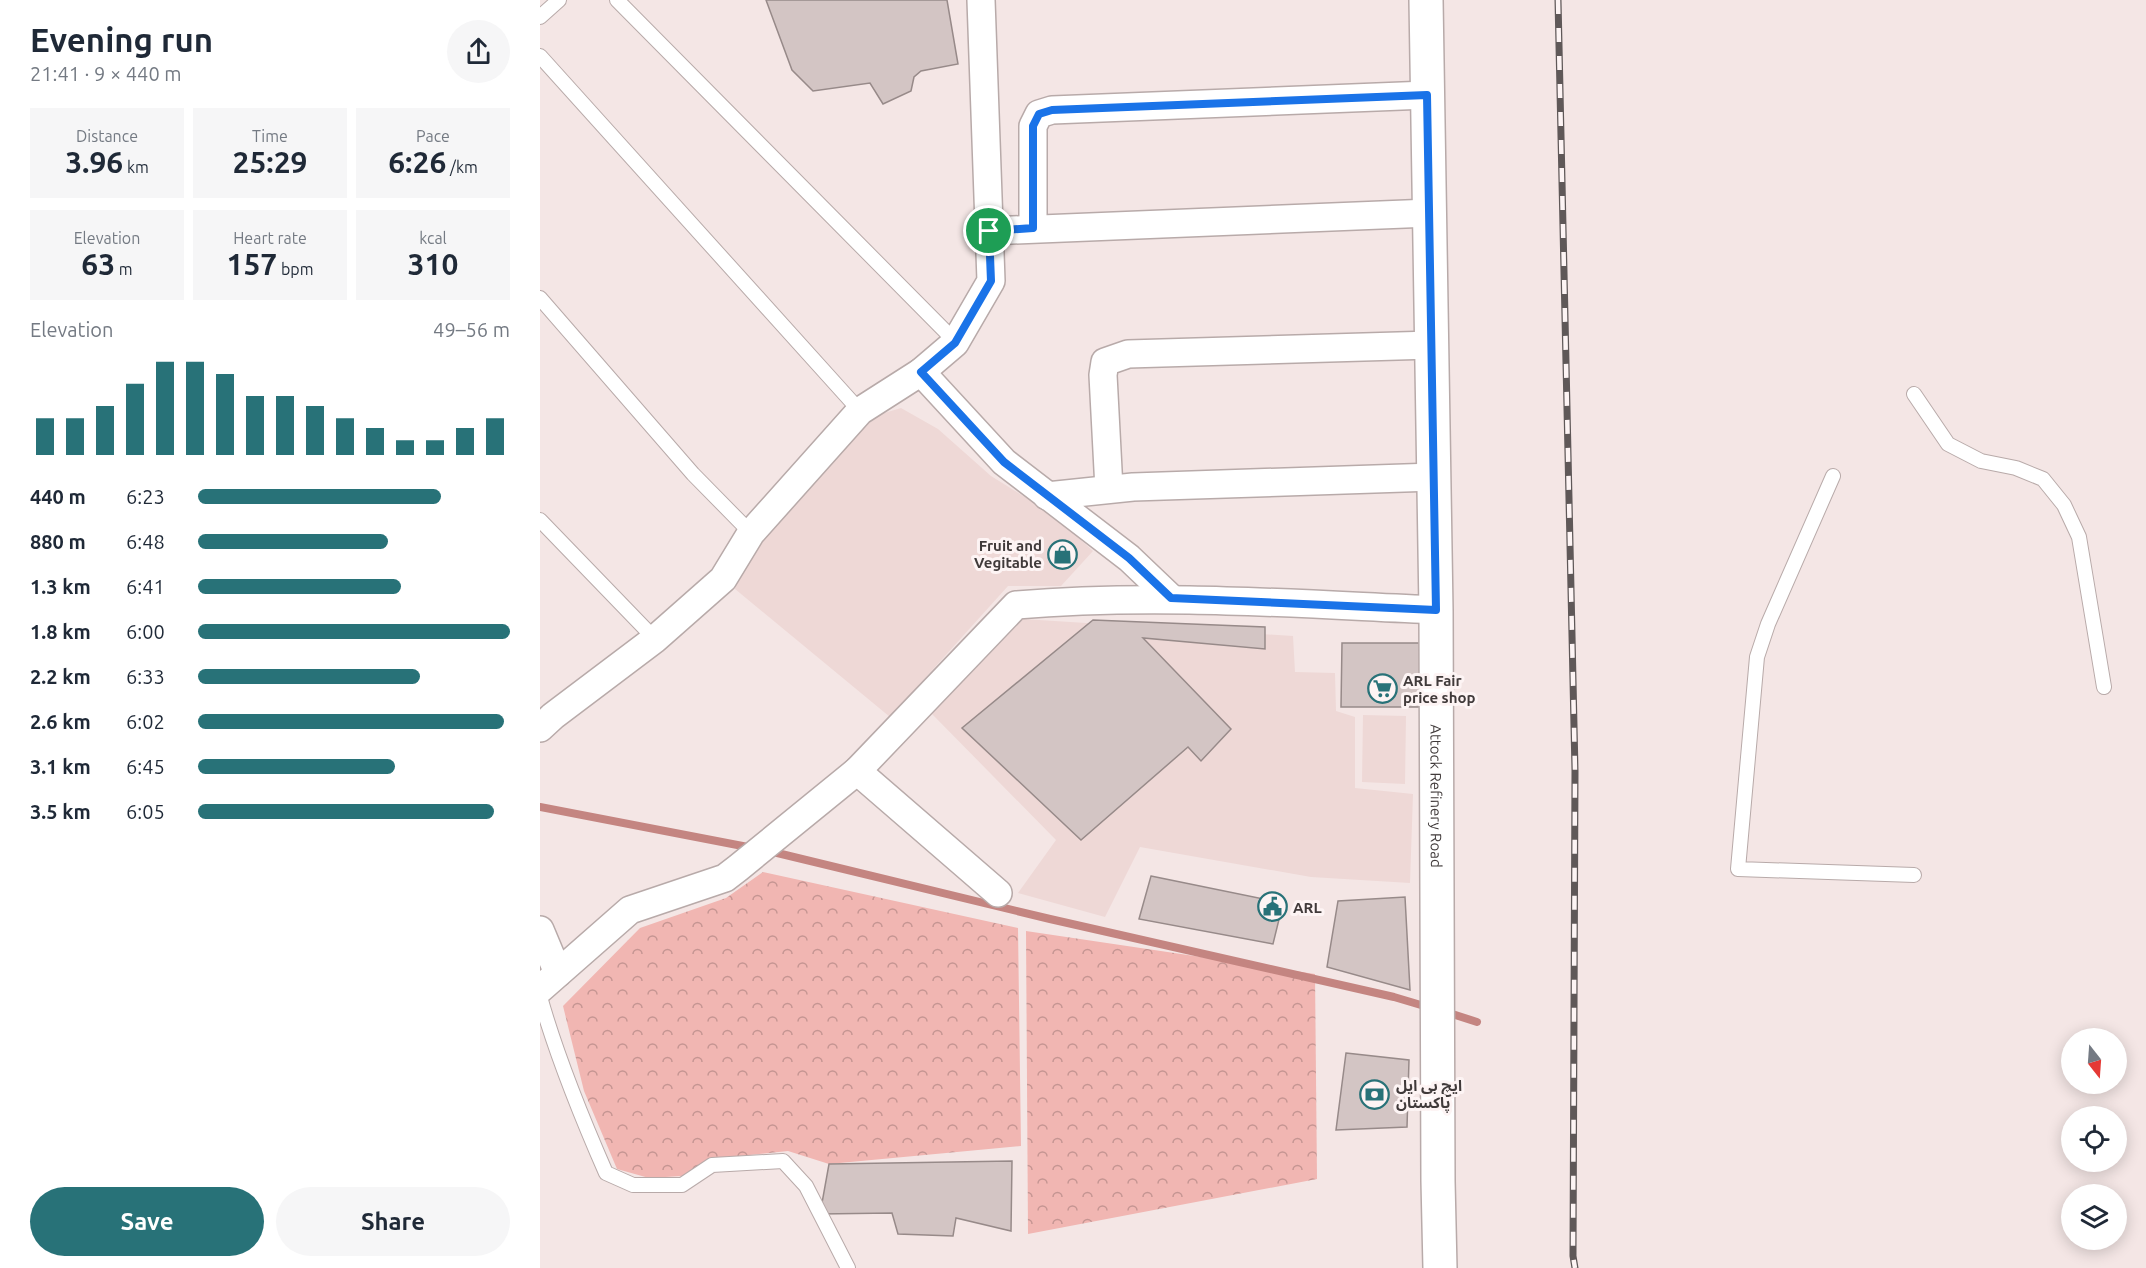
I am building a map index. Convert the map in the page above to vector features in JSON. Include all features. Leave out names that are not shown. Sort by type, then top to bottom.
[{"type":"street","points":[[541,725],[655,639],[723,579],[751,534],[860,411],[921,372],[955,343],[991,281],[981,0]]},
{"type":"street","name":"Attock Refinery Road","points":[[1426,0],[1436,610],[1440,1268]]},
{"type":"street","points":[[1033,228],[1033,126],[1039,114],[1052,110],[1427,95]]},
{"type":"street","points":[[989,231],[1430,213]]},
{"type":"street","points":[[1109,489],[1102,375],[1105,362],[1128,354],[1432,345]]},
{"type":"street","points":[[921,372],[1004,462],[1129,558],[1171,598]]},
{"type":"street","points":[[1047,496],[1109,489],[1434,477]]},
{"type":"street","points":[[549,981],[630,910],[725,878],[738,868],[857,771],[1016,605],[1064,601],[1171,598],[1436,610]]},
{"type":"street","points":[[857,771],[998,893]]},
{"type":"street","points":[[540,930],[549,981]]},
{"type":"lane","points":[[540,17],[559,0]]},
{"type":"lane","points":[[617,0],[955,343]]},
{"type":"lane","points":[[540,56],[860,411]]},
{"type":"lane","points":[[540,298],[693,474],[751,534]]},
{"type":"lane","points":[[1914,394],[1948,444],[1981,461],[2016,468],[2043,478],[2064,505],[2079,537],[2104,687]]},
{"type":"lane","points":[[1833,476],[1767,624],[1757,657],[1738,869],[1914,875]]},
{"type":"lane","points":[[540,520],[655,639]]},
{"type":"lane","points":[[540,997],[561,1061],[606,1173],[633,1185],[682,1185],[712,1165],[783,1161],[806,1186],[848,1268]]},
{"type":"shaded area","points":[[901,408],[938,429],[991,476],[1051,513],[1093,551],[1061,586],[1008,586],[890,717],[723,579],[861,420]]},
{"type":"shaded area","points":[[1023,619],[1293,636],[1295,672],[1335,673],[1336,711],[1355,717],[1355,788],[1413,794],[1410,883],[1311,877],[1140,847],[1105,917],[1018,893],[1056,840],[932,714]]},
{"type":"shaded area","points":[[1363,715],[1406,716],[1405,784],[1362,782]]},
{"type":"green space","points":[[763,872],[1018,928],[1021,1146],[829,1164],[788,1151],[710,1159],[682,1176],[649,1178],[617,1169],[584,1091],[563,1006],[640,928],[726,898]]},
{"type":"green space","points":[[1026,931],[1315,974],[1317,1179],[1028,1234]]},
{"type":"building","points":[[766,0],[947,0],[958,64],[921,71],[914,77],[911,91],[883,104],[870,83],[813,91],[792,70]]},
{"type":"building","points":[[1093,620],[1265,627],[1265,649],[1143,638],[1231,729],[1201,761],[1188,747],[1081,840],[962,728]]},
{"type":"building","name":"ARL Fair price shop","points":[[1342,643],[1422,643],[1422,707],[1341,707]]},
{"type":"building","points":[[1151,876],[1283,903],[1273,944],[1139,919]]},
{"type":"building","points":[[1405,897],[1410,990],[1327,967],[1338,901]]},
{"type":"building","name":"ایچ بی ایل پاکستان","points":[[1346,1053],[1409,1060],[1407,1127],[1336,1130]]},
{"type":"building","points":[[1012,1161],[1011,1231],[956,1218],[953,1236],[898,1234],[892,1213],[820,1214],[829,1164]]},
{"type":"waterway","points":[[540,807],[753,848]]},
{"type":"waterway","points":[[769,851],[1050,919],[1394,997],[1431,1008]]},
{"type":"waterway","points":[[1443,1011],[1477,1022]]},
{"type":"railway","points":[[1558,0],[1575,771],[1573,1256],[1575,1268]]},
{"type":"place","name":"Fruit and Vegitable","points":[[1063,554]]},
{"type":"place","name":"ARL Fair price shop","points":[[1382,689]]},
{"type":"place","name":"ARL","points":[[1272,907]]},
{"type":"place","name":"ایچ بی ایل پاکستان","points":[[1375,1094]]},
{"type":"route","points":[[1427,95],[1436,610],[1171,598],[1129,558],[1004,462],[921,372],[955,343],[991,281],[989,231],[1033,228],[1033,126],[1039,114],[1052,110],[1427,95]]}]
